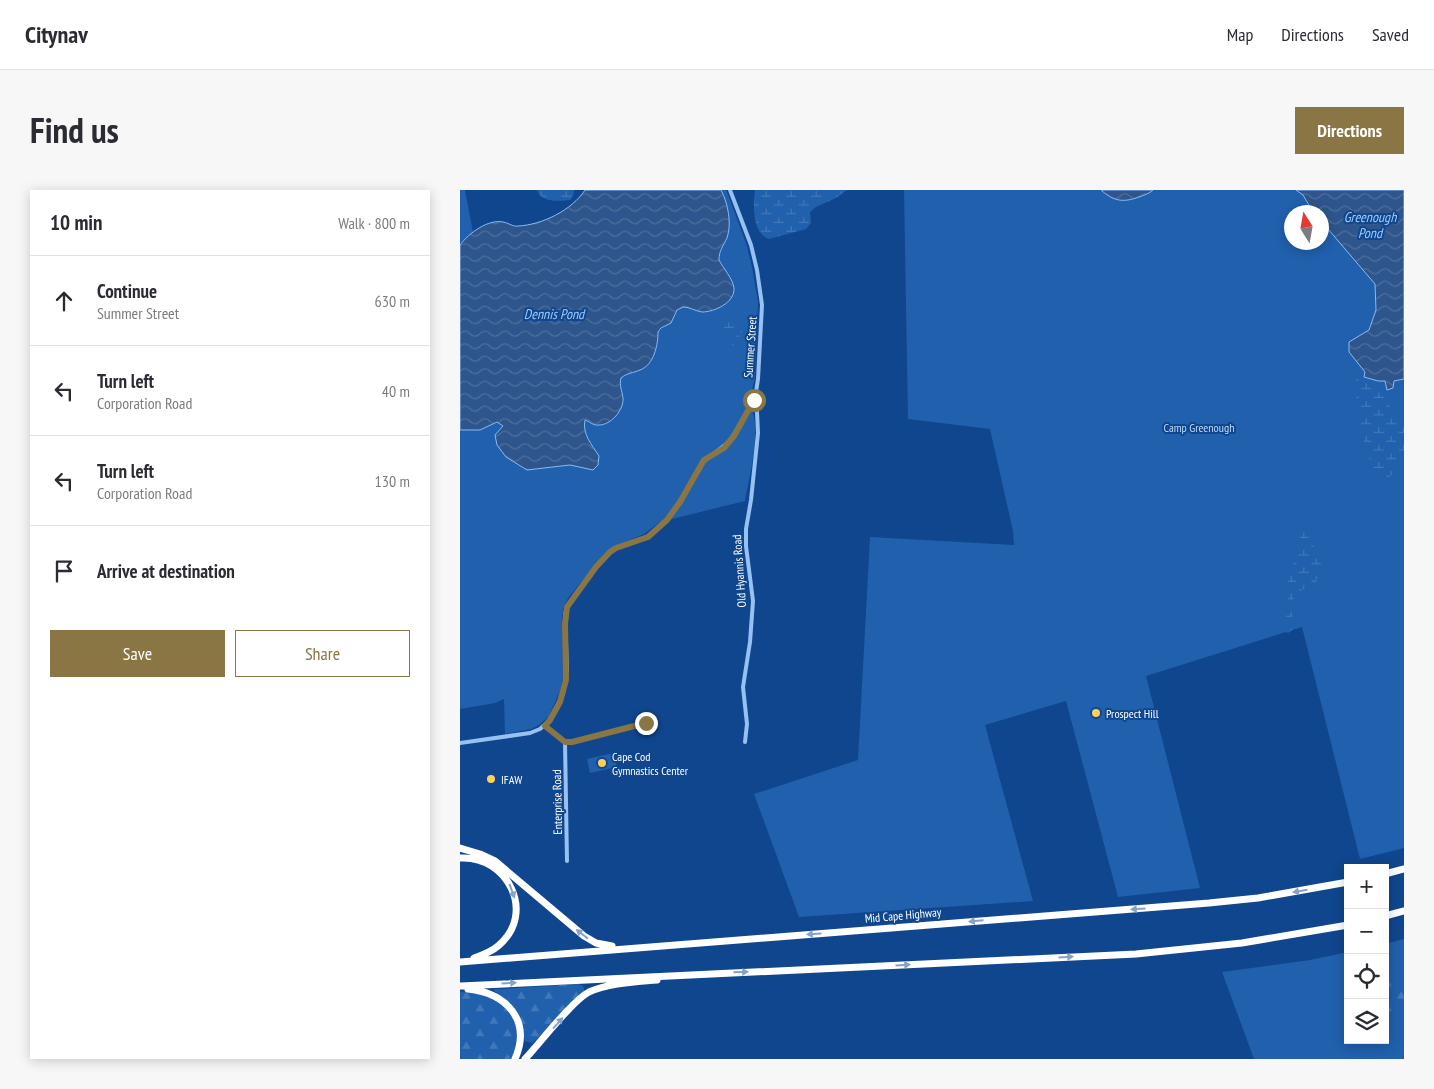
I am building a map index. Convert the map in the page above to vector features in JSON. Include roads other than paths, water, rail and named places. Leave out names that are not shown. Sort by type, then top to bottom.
[{"type":"highway","points":[[460,850],[486,856],[499,864],[588,939],[601,944],[628,948]]},
{"type":"highway","points":[[460,858],[478,860],[498,869],[511,886],[516,905],[512,926],[501,943],[490,952],[461,962]]},
{"type":"highway","points":[[1389,873],[1404,869]]},
{"type":"highway","name":"Mid Cape Highway","points":[[461,962],[1208,903],[1273,895],[1344,883]]},
{"type":"highway","points":[[1389,915],[1404,912]]},
{"type":"highway","points":[[460,987],[710,973],[1136,954],[1242,943],[1344,926]]},
{"type":"highway","points":[[525,1059],[579,1000],[592,991],[710,973]]},
{"type":"highway","points":[[460,987],[493,994],[509,1007],[515,1017],[520,1033],[515,1059]]},
{"type":"street","name":"Summer Street","points":[[545,726],[560,702],[566,680],[565,624],[567,607],[596,567],[610,552],[616,548],[648,537],[667,520],[680,502],[704,460],[724,448],[734,436],[754,400],[758,371],[762,305],[751,245],[730,190]]},
{"type":"street","name":"Old Hyannis Road","points":[[745,742],[747,724],[743,687],[750,642],[752,601],[746,529],[752,500],[758,432],[754,400]]},
{"type":"street","points":[[460,743],[523,735],[545,726],[565,742],[572,742],[646,723]]},
{"type":"street","name":"Enterprise Road","points":[[565,742],[568,861]]},
{"type":"water","name":"Dennis Pond","points":[[585,190],[721,190],[726,201],[729,226],[727,238],[720,251],[719,260],[732,281],[733,293],[723,306],[712,310],[702,312],[683,307],[677,310],[671,323],[661,328],[658,332],[656,348],[649,364],[621,378],[620,386],[623,403],[616,416],[612,420],[599,425],[585,420],[586,435],[599,456],[598,465],[593,470],[570,465],[527,470],[506,457],[497,445],[495,435],[503,426],[497,422],[480,430],[460,430],[460,245],[468,236],[491,223],[503,222],[516,226],[527,225],[556,215],[572,204]]},
{"type":"water","points":[[1101,190],[1153,190],[1139,197],[1118,200]]},
{"type":"water","name":"Greenough Pond","points":[[1296,190],[1404,190],[1404,379],[1394,381],[1393,388],[1387,390],[1385,381],[1364,377],[1365,372],[1349,352],[1349,342],[1369,330],[1376,310],[1375,284],[1329,230],[1329,205],[1309,205],[1303,195]]},
{"type":"place","name":"Prospect Hill","points":[[1096,713]]},
{"type":"place","name":"Cape Cod Gymnastics Center","points":[[602,763]]},
{"type":"place","name":"IFAW","points":[[491,779]]},
{"type":"park label","name":"Camp Greenough","points":[[1199,427]]}]
